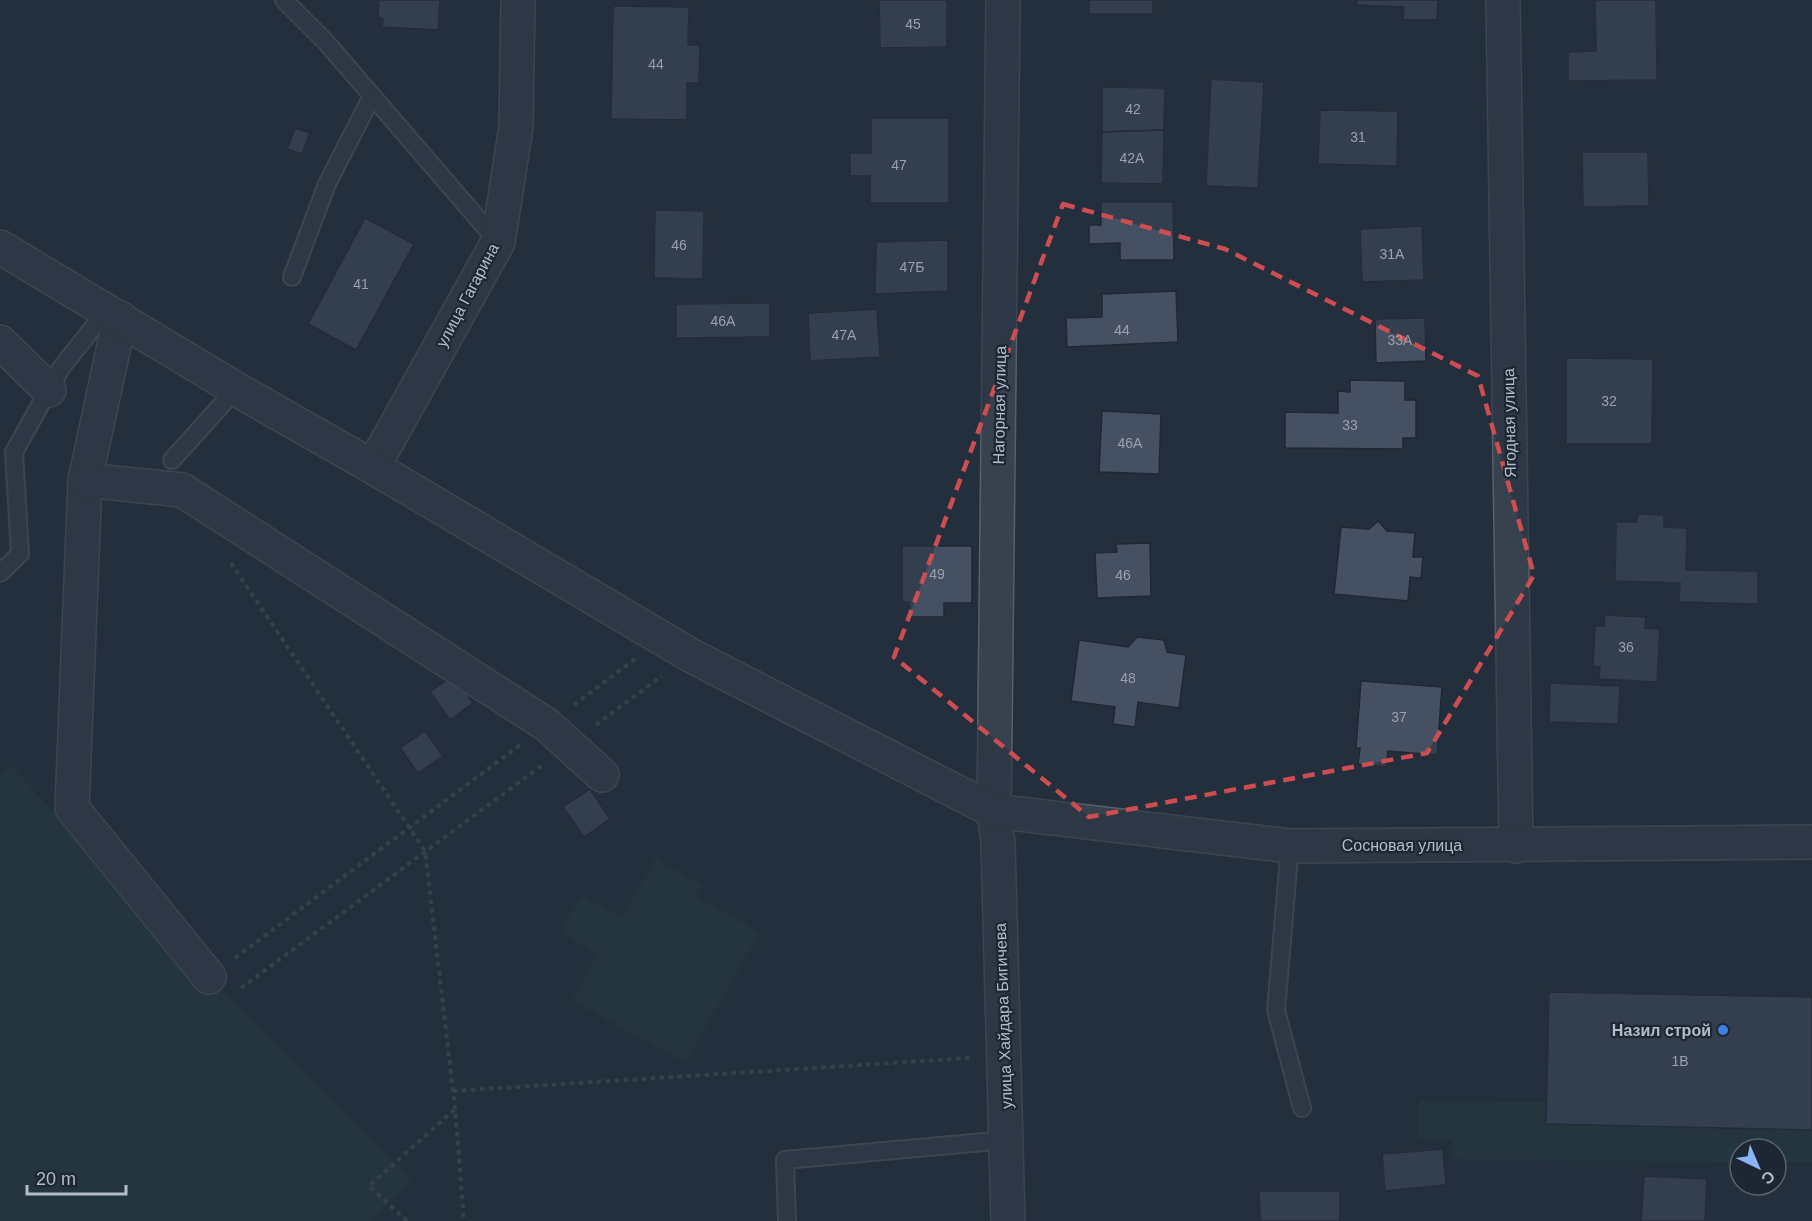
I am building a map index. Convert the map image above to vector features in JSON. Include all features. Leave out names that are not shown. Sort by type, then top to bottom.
[{"type":"street","name":"улица Гагарина","points":[[373,467],[498,242],[516,127],[518,0]]},
{"type":"street","name":"Нагорная улица","points":[[994,811],[1003,0]]},
{"type":"street","name":"Ягодная улица","points":[[1503,0],[1515,846]]},
{"type":"street","points":[[0,247],[236,389],[373,467],[690,655],[994,811]]},
{"type":"street","points":[[114,314],[85,480],[72,808],[223,983]]},
{"type":"street","points":[[0,342],[49,390]]},
{"type":"street","points":[[85,480],[182,490],[547,725],[602,775]]},
{"type":"street","name":"Сосновая улица","points":[[994,811],[1290,846],[1812,842]]},
{"type":"street","name":"улица Хайдара Бигичева","points":[[994,811],[998,843],[1008,1221]]},
{"type":"lane","points":[[284,0],[325,41],[498,242]]},
{"type":"lane","points":[[292,277],[327,184],[372,96]]},
{"type":"lane","points":[[0,573],[20,554],[14,452],[61,368],[114,314]]},
{"type":"lane","points":[[172,460],[236,389]]},
{"type":"lane","points":[[1290,846],[1276,1011],[1302,1108]]},
{"type":"lane","points":[[787,1221],[785,1160],[1006,1140]]},
{"type":"path","points":[[228,560],[425,851],[455,1108],[464,1221]]},
{"type":"path","points":[[223,983],[409,828],[662,639]]},
{"type":"path","points":[[586,732],[690,655]]},
{"type":"path","points":[[223,983],[425,851],[548,760]]},
{"type":"path","points":[[453,1091],[1005,1056]]},
{"type":"path","points":[[407,1221],[369,1186],[455,1108]]},
{"type":"highlighted area","points":[[1063,204],[1225,249],[1478,376],[1534,575],[1427,753],[1089,817],[894,657]]},
{"type":"green space","points":[[10,765],[228,997],[412,1180],[370,1221],[0,1221],[0,774]]},
{"type":"green space","points":[[655,858],[702,885],[696,897],[760,932],[686,1063],[572,1001],[598,954],[560,932],[581,895],[622,918]]},
{"type":"green space","points":[[1419,1101],[1812,1104],[1812,1162],[1788,1162],[1788,1137],[1728,1137],[1728,1162],[1452,1159],[1453,1140],[1418,1139]]},
{"type":"building","points":[[379,0],[440,0],[438,30],[382,27],[383,19],[378,17]]},
{"type":"building","points":[[879,0],[947,0],[947,47],[880,48]]},
{"type":"building","points":[[1089,0],[1153,0],[1153,14],[1089,14]]},
{"type":"building","points":[[1357,0],[1438,0],[1437,20],[1403,20],[1404,7],[1357,5]]},
{"type":"building","points":[[1595,0],[1656,0],[1657,80],[1568,81],[1568,52],[1596,51]]},
{"type":"building","points":[[613,6],[689,7],[688,45],[700,45],[699,83],[687,83],[687,120],[611,119]]},
{"type":"building","points":[[1211,79],[1264,82],[1258,188],[1206,186]]},
{"type":"building","points":[[1102,87],[1165,88],[1164,130],[1102,132]]},
{"type":"building","points":[[1320,110],[1398,111],[1397,166],[1318,164]]},
{"type":"building","points":[[871,118],[949,118],[949,203],[870,203],[870,176],[850,176],[850,153],[871,153]]},
{"type":"building","points":[[295,128],[310,133],[302,154],[287,149]]},
{"type":"building","points":[[1164,130],[1163,184],[1101,183],[1102,132]]},
{"type":"building","points":[[1582,152],[1648,152],[1649,206],[1583,207]]},
{"type":"building","points":[[1101,202],[1173,202],[1174,260],[1120,260],[1120,243],[1089,244],[1089,225],[1101,225]]},
{"type":"building","points":[[655,210],[704,211],[703,279],[654,278]]},
{"type":"building","points":[[365,218],[414,244],[356,350],[308,324]]},
{"type":"building","points":[[1422,226],[1424,280],[1362,282],[1360,229]]},
{"type":"building","points":[[948,240],[948,291],[875,294],[876,242]]},
{"type":"building","points":[[1176,291],[1178,342],[1067,347],[1066,318],[1102,317],[1102,294]]},
{"type":"building","points":[[770,303],[770,337],[676,338],[676,304]]},
{"type":"building","points":[[877,309],[880,357],[810,361],[808,313]]},
{"type":"building","points":[[1425,318],[1426,361],[1376,363],[1375,319]]},
{"type":"building","points":[[1566,358],[1653,359],[1652,444],[1566,444]]},
{"type":"building","points":[[1350,380],[1405,381],[1405,400],[1416,400],[1416,438],[1403,438],[1403,449],[1285,448],[1285,412],[1338,413],[1338,391],[1350,392]]},
{"type":"building","points":[[1102,411],[1161,414],[1159,474],[1099,472]]},
{"type":"building","points":[[1638,514],[1664,515],[1664,527],[1687,528],[1686,570],[1758,571],[1758,604],[1679,602],[1680,583],[1615,581],[1616,522],[1637,522]]},
{"type":"building","points":[[1378,521],[1387,531],[1415,533],[1413,557],[1423,557],[1421,578],[1410,577],[1408,601],[1334,594],[1341,527],[1369,529]]},
{"type":"building","points":[[1150,543],[1151,596],[1097,598],[1095,553],[1117,552],[1116,544]]},
{"type":"building","points":[[902,546],[972,546],[972,603],[944,603],[944,617],[910,617],[909,602],[902,602]]},
{"type":"building","points":[[1605,615],[1646,617],[1645,628],[1660,629],[1657,682],[1599,679],[1600,667],[1593,666],[1595,626],[1604,626]]},
{"type":"building","points":[[1137,637],[1164,640],[1167,652],[1186,655],[1179,708],[1138,702],[1135,727],[1113,724],[1115,707],[1071,701],[1079,640],[1128,647]]},
{"type":"building","points":[[454,675],[473,703],[450,720],[430,692]]},
{"type":"building","points":[[1361,681],[1442,687],[1437,755],[1388,751],[1386,767],[1358,764],[1360,748],[1356,748]]},
{"type":"building","points":[[1550,683],[1620,686],[1618,724],[1549,722]]},
{"type":"building","points":[[425,731],[443,756],[418,773],[400,748]]},
{"type":"building","points":[[590,789],[610,819],[584,837],[563,807]]},
{"type":"building","points":[[1549,992],[1812,997],[1812,1130],[1546,1124]]},
{"type":"building","points":[[1443,1149],[1446,1185],[1385,1191],[1382,1154]]},
{"type":"building","points":[[1644,1176],[1707,1179],[1705,1221],[1641,1221]]},
{"type":"building","points":[[1259,1191],[1340,1191],[1340,1221],[1260,1221]]},
{"type":"place","name":"Назил строй","points":[[1723,1030]]}]
